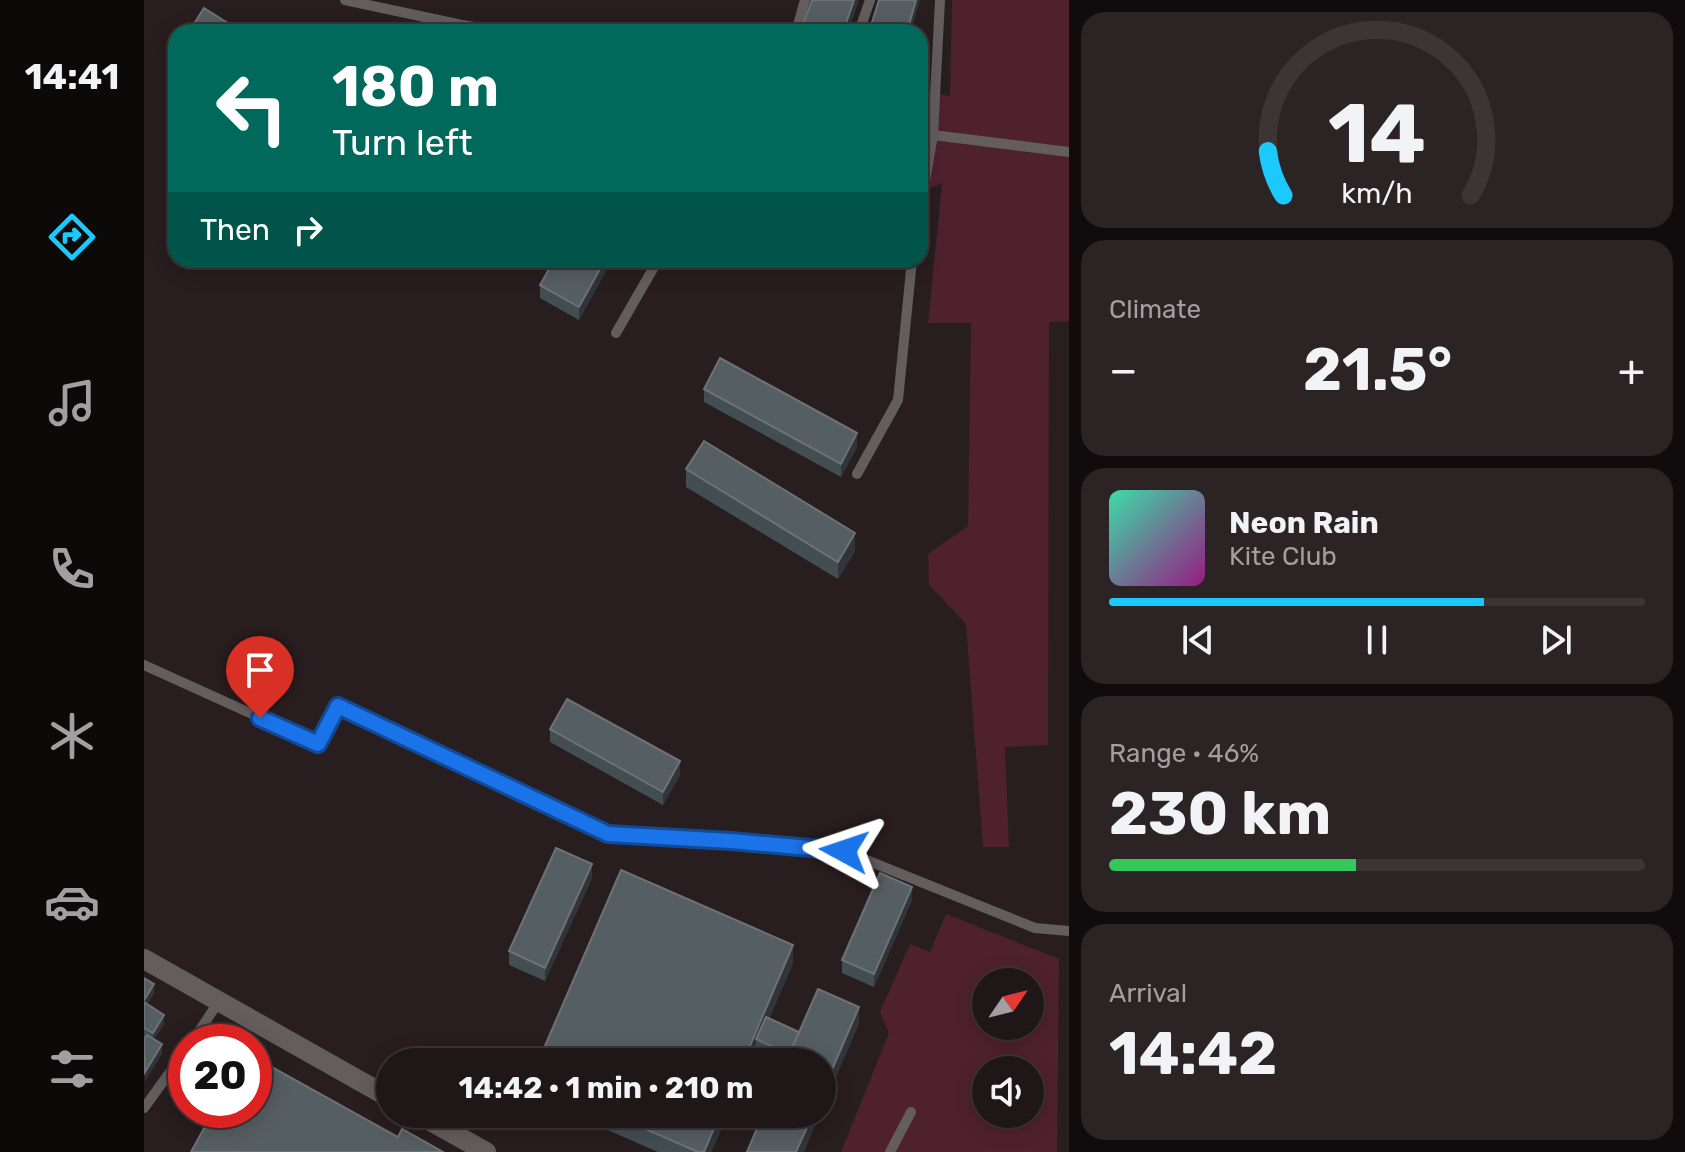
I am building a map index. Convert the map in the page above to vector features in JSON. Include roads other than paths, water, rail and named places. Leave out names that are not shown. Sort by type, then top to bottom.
[{"type":"street","points":[[144,959],[376,1090]]},
{"type":"street","points":[[443,1128],[486,1152]]},
{"type":"lane","points":[[345,0],[464,24]]},
{"type":"lane","points":[[798,24],[805,0]]},
{"type":"lane","points":[[862,24],[870,0]]},
{"type":"lane","points":[[928,164],[933,135],[940,0]]},
{"type":"lane","points":[[928,134],[1069,152]]},
{"type":"lane","points":[[616,333],[653,268]]},
{"type":"lane","points":[[857,474],[898,400],[911,268]]},
{"type":"lane","points":[[144,665],[318,744],[338,706],[608,834],[844,851],[1035,928],[1069,931]]},
{"type":"lane","points":[[204,1024],[219,1001]]},
{"type":"lane","points":[[144,1108],[168,1075]]},
{"type":"lane","points":[[890,1152],[911,1112]]}]
